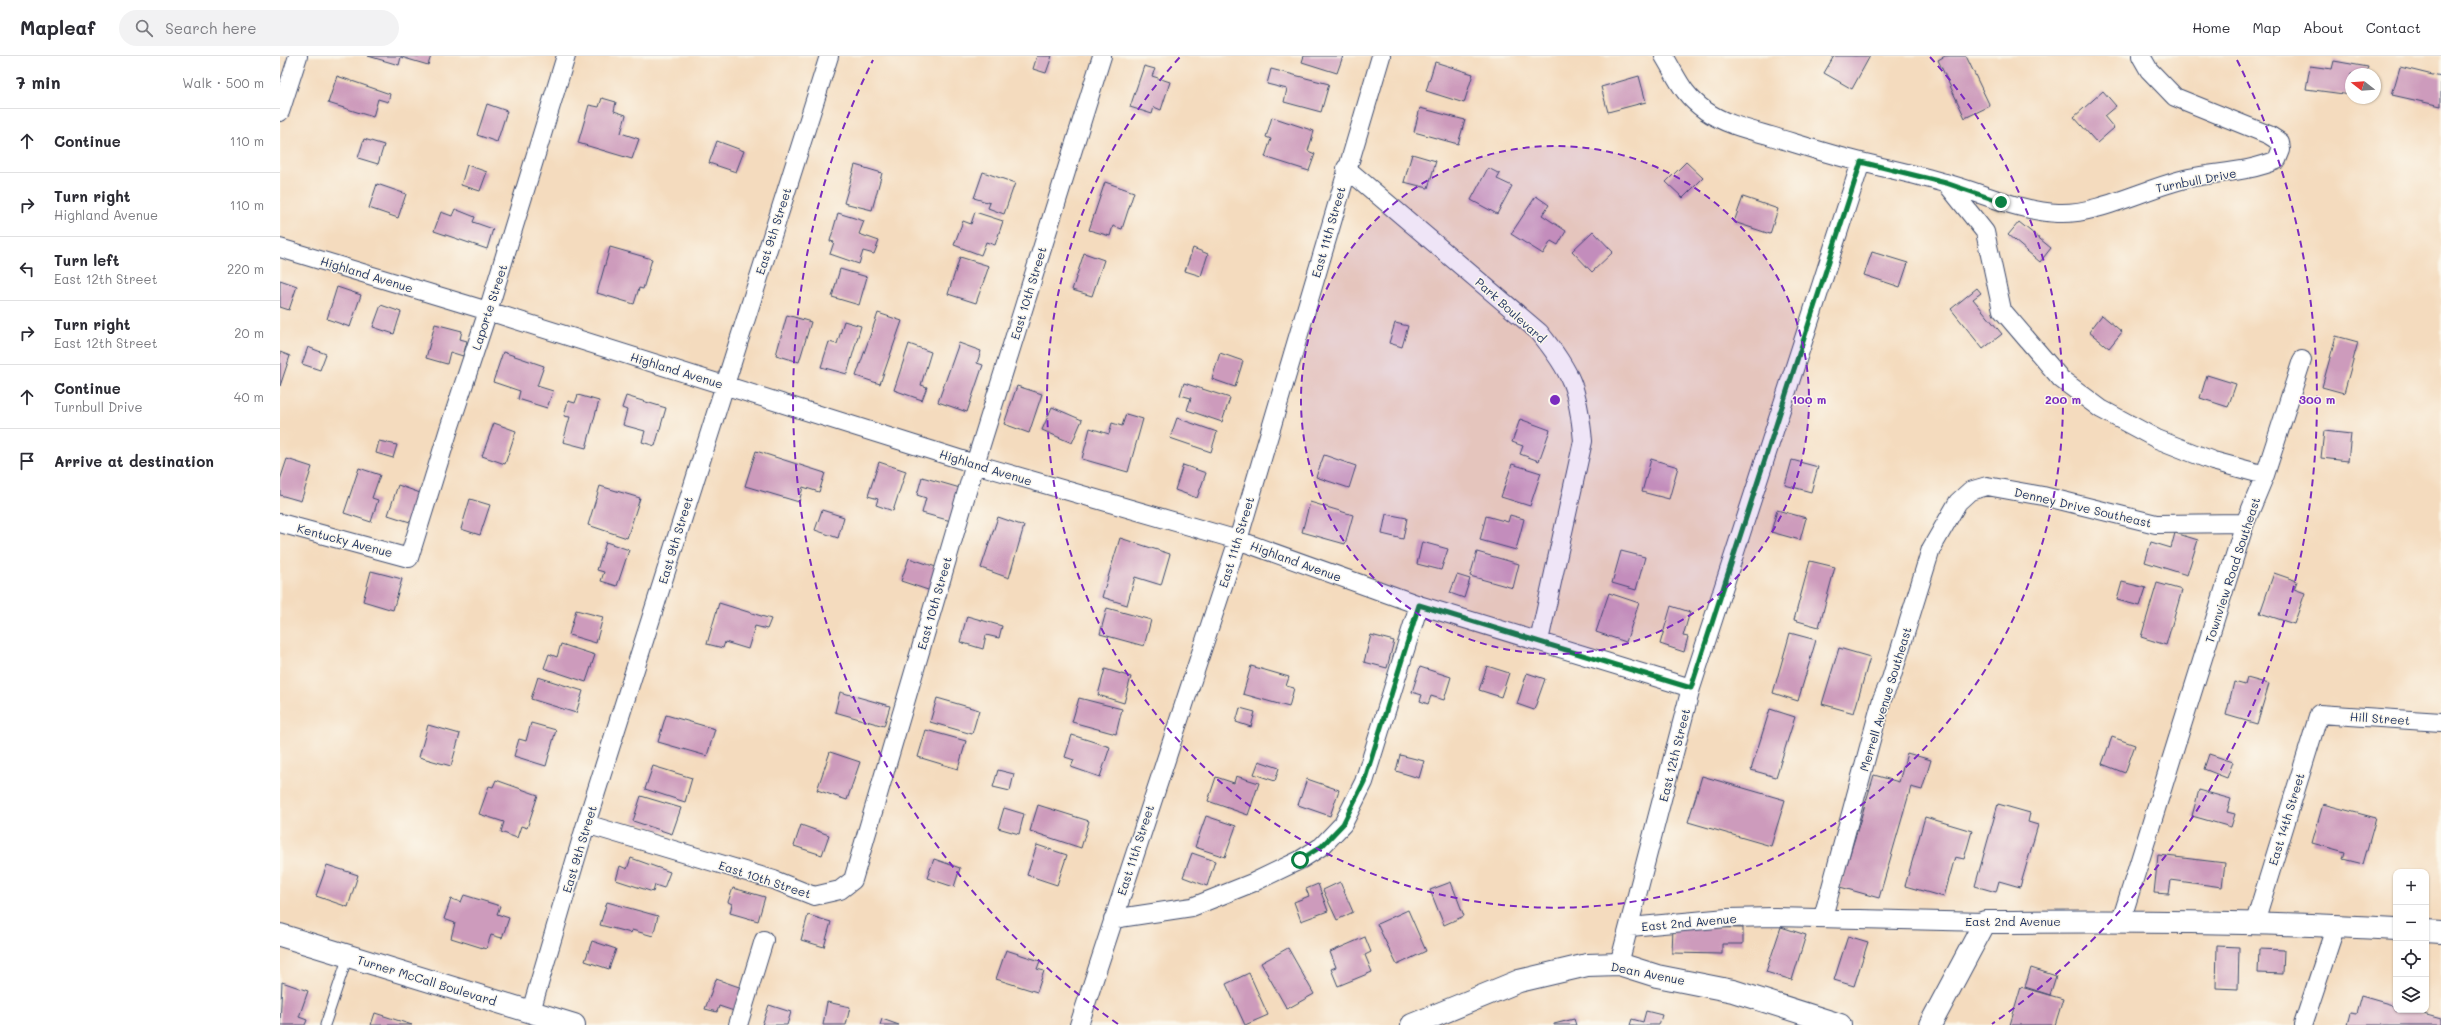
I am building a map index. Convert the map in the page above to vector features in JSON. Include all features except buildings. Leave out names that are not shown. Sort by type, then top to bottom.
[{"type":"main road","name":"East 2nd Avenue","points":[[1985,922],[2121,921],[2254,925],[2336,925],[2393,929]]},
{"type":"main road","points":[[1930,1025],[1985,922]]},
{"type":"main road","points":[[2429,931],[2441,932]]},
{"type":"main road","name":"Turner McCall Boulevard","points":[[280,935],[348,956],[528,1018],[574,1025]]},
{"type":"main road","name":"Dean Avenue","points":[[1412,1025],[1519,981],[1587,965],[1619,964],[1657,976],[1733,991],[1813,1020],[1840,1025]]},
{"type":"street","points":[[280,112],[283,94],[298,56]]},
{"type":"street","name":"Laporte Street","points":[[409,558],[488,311],[566,56]]},
{"type":"street","name":"East 9th Street","points":[[528,1018],[586,824],[829,56]]},
{"type":"street","name":"East 10th Street","points":[[586,824],[774,880],[814,896],[840,890],[853,880],[975,464],[1102,56]]},
{"type":"street","name":"East 11th Street","points":[[1079,1025],[1238,540],[1346,168],[1356,141],[1370,87],[1381,56]]},
{"type":"street","points":[[1664,56],[1674,76],[1686,94],[1706,112],[1741,127],[1861,162]]},
{"type":"street","name":"Turnbull Drive","points":[[1861,162],[1946,183],[2001,202],[2029,209],[2057,213],[2080,213],[2176,182],[2263,166],[2278,160],[2281,150],[2280,142],[2269,135],[2175,97],[2149,70],[2141,56]]},
{"type":"street","name":"East 12th Street","points":[[1619,964],[1630,927],[1691,688],[1861,162]]},
{"type":"street","name":"Park Boulevard","points":[[1346,168],[1539,332],[1563,362],[1574,385],[1580,410],[1583,441],[1539,641]]},
{"type":"street","points":[[1946,183],[1985,232],[2002,310],[2061,379],[2102,409],[2157,438],[2213,461],[2264,475]]},
{"type":"street","name":"Highland Avenue","points":[[280,248],[488,311],[975,464],[1238,540],[1419,605],[1691,688]]},
{"type":"street","name":"Townview Road Southeast","points":[[2121,921],[2245,523],[2264,475],[2302,360]]},
{"type":"street","name":"Denney Drive Southeast","points":[[1970,491],[1987,486],[2043,496],[2156,524],[2245,523]]},
{"type":"street","name":"Merrell Avenue Southeast","points":[[1823,917],[1882,698],[1891,679],[1931,550],[1958,502],[1970,491]]},
{"type":"street","name":"Kentucky Avenue","points":[[280,523],[409,558]]},
{"type":"street","points":[[1113,918],[1192,906],[1252,883],[1300,860],[1322,846],[1343,824],[1364,782],[1419,605]]},
{"type":"street","name":"Hill Street","points":[[2319,714],[2441,722]]},
{"type":"street","name":"East 14th Street","points":[[2254,925],[2319,714]]},
{"type":"street","name":"East 2nd Avenue","points":[[1630,927],[1727,918],[1823,917],[1985,922]]},
{"type":"street","points":[[2303,1025],[2336,925]]},
{"type":"street","points":[[738,1025],[764,940]]},
{"type":"lane","points":[[325,1025],[348,956]]},
{"type":"route","points":[[1300,860],[1322,846],[1343,824],[1364,782],[1419,605],[1691,688],[1861,162],[1946,183],[2001,202]]}]
